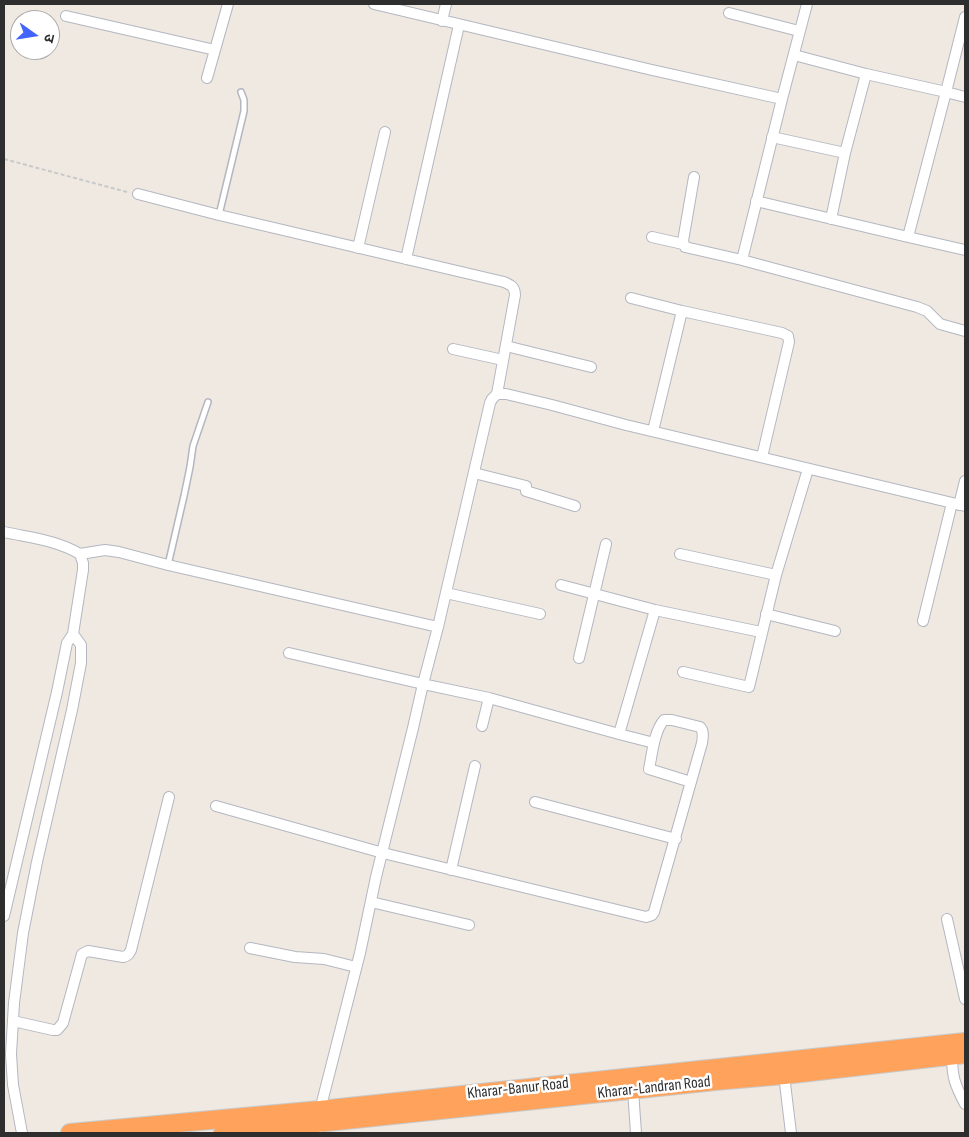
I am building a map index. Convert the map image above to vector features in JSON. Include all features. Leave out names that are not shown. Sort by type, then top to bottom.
[{"type":"highway","name":"Kharar-Banur Road","points":[[70,1133],[318,1122],[965,1042]]},
{"type":"highway","name":"Kharar-Landran Road","points":[[223,1133],[959,1055]]},
{"type":"street","points":[[207,78],[228,4]]},
{"type":"street","points":[[374,4],[782,99]]},
{"type":"street","points":[[442,21],[446,4]]},
{"type":"street","points":[[742,260],[807,4]]},
{"type":"street","points":[[729,13],[799,30]]},
{"type":"street","points":[[66,16],[214,50]]},
{"type":"street","points":[[908,237],[965,16]]},
{"type":"street","points":[[406,259],[459,25]]},
{"type":"street","points":[[794,55],[965,97]]},
{"type":"street","points":[[831,219],[845,153],[866,74]]},
{"type":"street","points":[[358,248],[385,132]]},
{"type":"street","points":[[772,138],[845,153]]},
{"type":"street","points":[[683,244],[694,178]]},
{"type":"street","points":[[138,194],[504,282],[513,287],[515,295],[497,394]]},
{"type":"street","points":[[756,202],[965,250]]},
{"type":"street","points":[[652,237],[917,307],[927,311],[940,324],[965,331]]},
{"type":"street","points":[[630,298],[782,333],[788,336],[789,342],[762,457]]},
{"type":"street","points":[[653,430],[682,311]]},
{"type":"street","points":[[506,346],[590,367]]},
{"type":"street","points":[[453,349],[503,360]]},
{"type":"street","points":[[318,1122],[492,398],[497,394],[506,394],[626,425],[959,505]]},
{"type":"street","points":[[683,672],[749,687],[776,575],[808,469]]},
{"type":"street","points":[[474,473],[526,486],[526,491],[575,506]]},
{"type":"street","points":[[923,622],[965,481]]},
{"type":"street","points":[[4,532],[60,544],[80,554],[98,550],[109,550],[133,555],[438,628]]},
{"type":"street","points":[[579,658],[606,544]]},
{"type":"street","points":[[4,916],[55,702],[67,643],[73,634],[83,570],[80,554]]},
{"type":"street","points":[[680,554],[776,575]]},
{"type":"street","points":[[561,585],[655,610],[761,632]]},
{"type":"street","points":[[446,593],[540,614]]},
{"type":"street","points":[[619,734],[655,610]]},
{"type":"street","points":[[766,614],[835,631]]},
{"type":"street","points":[[22,1133],[13,1084],[11,1054],[14,1003],[23,932],[33,880],[81,663],[81,645],[73,634]]},
{"type":"street","points":[[290,653],[489,698],[654,743]]},
{"type":"street","points":[[482,726],[489,698]]},
{"type":"street","points":[[216,806],[383,853],[646,917],[654,912],[676,839],[703,737],[700,727],[689,723],[664,720],[659,727],[654,743],[649,769],[691,782]]},
{"type":"street","points":[[451,870],[475,766]]},
{"type":"street","points":[[13,1021],[58,1030],[63,1023],[82,954],[88,951],[123,957],[129,954],[169,797]]},
{"type":"street","points":[[534,802],[676,839]]},
{"type":"street","points":[[370,902],[469,924]]},
{"type":"street","points":[[947,919],[965,999]]},
{"type":"street","points":[[250,948],[295,957],[324,959],[356,967]]},
{"type":"street","points":[[959,1055],[954,1080],[965,1104]]},
{"type":"street","points":[[784,1075],[791,1133]]},
{"type":"street","points":[[633,1090],[636,1133]]},
{"type":"lane","points":[[219,215],[242,119],[244,103],[241,92]]},
{"type":"lane","points":[[168,564],[184,496],[193,446],[208,402]]},
{"type":"path","points":[[4,159],[138,194]]}]
